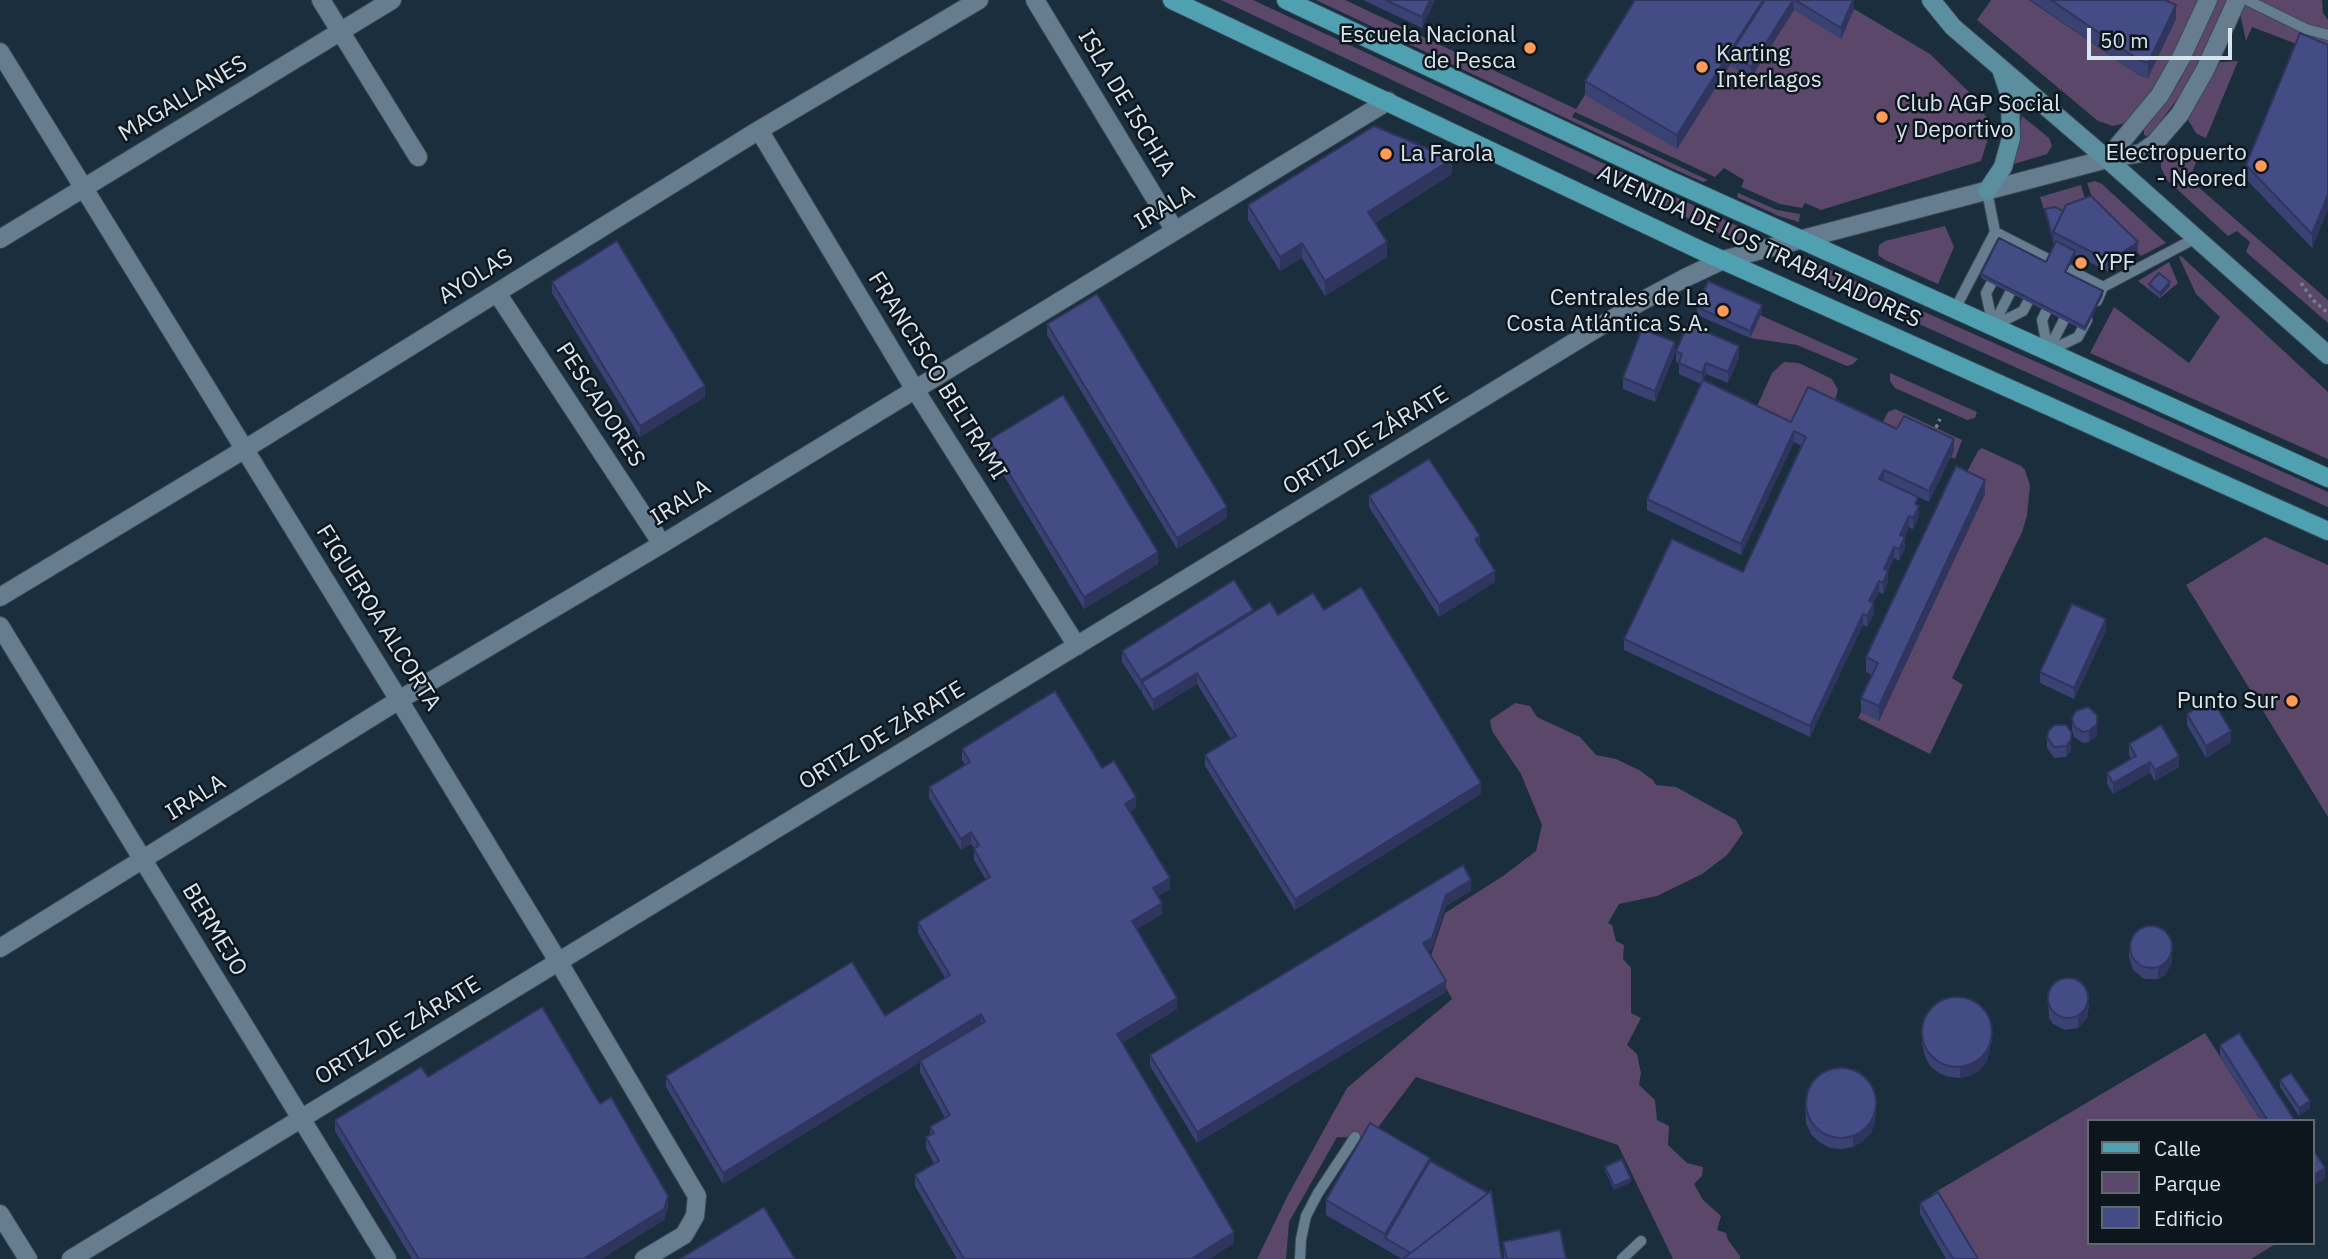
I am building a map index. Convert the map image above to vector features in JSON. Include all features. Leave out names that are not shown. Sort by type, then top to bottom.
[{"type":"main road","name":"AVENIDA DE LOS TRABAJADORES","points":[[1172,0],[1723,260],[2328,531]]},
{"type":"main road","name":"AVENIDA DE LOS TRABAJADORES","points":[[1286,0],[1802,240],[2328,478]]},
{"type":"main road","points":[[1931,0],[1953,27],[2328,355]]},
{"type":"main road","points":[[1987,191],[2003,167],[2011,138],[2010,96],[2001,69]]},
{"type":"street","points":[[321,0],[418,157]]},
{"type":"street","name":"MAGALLANES","points":[[0,239],[392,0]]},
{"type":"street","name":"AYOLAS","points":[[0,597],[245,449],[759,130],[979,0]]},
{"type":"street","name":"ISLA DE ISCHIA","points":[[1035,0],[1175,231]]},
{"type":"street","points":[[2107,159],[2160,95],[2208,0]]},
{"type":"street","name":"ORTIZ DE ZÁRATE","points":[[71,1259],[1640,302],[1723,260],[2107,159],[2141,153],[2155,143],[2180,114],[2205,70],[2237,0]]},
{"type":"street","name":"FIGUEROA ALCORTA","points":[[0,52],[400,700],[696,1196],[695,1216],[684,1235],[644,1259]]},
{"type":"street","name":"IRALA","points":[[0,948],[400,700],[662,544],[1388,101]]},
{"type":"street","name":"FRANCISCO BELTRAMI","points":[[759,130],[914,388],[1077,646]]},
{"type":"street","name":"PESCADORES","points":[[497,293],[662,544]]},
{"type":"street","name":"BERMEJO","points":[[0,626],[387,1259]]},
{"type":"street","points":[[0,1214],[28,1259]]},
{"type":"lane","points":[[2247,0],[2306,29],[2328,35]]},
{"type":"lane","points":[[1955,309],[1995,232],[1987,191]]},
{"type":"lane","points":[[1995,232],[2068,269],[2081,289]]},
{"type":"lane","points":[[2081,289],[2104,288],[2196,238]]},
{"type":"lane","points":[[2008,252],[2013,242]]},
{"type":"lane","points":[[2026,261],[2031,251]]},
{"type":"lane","points":[[2044,270],[2049,260]]},
{"type":"lane","points":[[1993,326],[1986,293],[2002,262]]},
{"type":"lane","points":[[2048,351],[2042,320],[2068,269]]},
{"type":"lane","points":[[1993,326],[2021,271]]},
{"type":"lane","points":[[1993,326],[2023,311],[2039,280]]},
{"type":"lane","points":[[2048,351],[2078,337],[2104,288]]},
{"type":"lane","points":[[2048,351],[2081,289]]},
{"type":"lane","points":[[1300,1259],[1306,1216],[1355,1138]]},
{"type":"lane","points":[[1622,1259],[1641,1241]]},
{"type":"path","points":[[2301,283],[2313,300],[2328,313]]},
{"type":"path","points":[[1930,439],[1940,419]]},
{"type":"green space","points":[[1221,0],[1253,0],[1744,229],[1747,232],[1746,237],[1736,241]]},
{"type":"green space","points":[[1316,0],[1345,0],[1576,109],[1644,0],[1839,0],[1930,54],[1972,95],[1992,126],[1981,161],[1821,210],[1805,203],[1802,208],[1780,204],[1741,187],[1744,180],[1724,168],[1715,177],[1575,112],[1572,117],[1708,180],[1703,182]]},
{"type":"green space","points":[[1991,0],[2029,0],[2139,75],[2148,78],[2130,0],[2198,0],[2155,86],[2125,123],[2113,126],[2098,121],[1977,20]]},
{"type":"green space","points":[[2218,0],[2227,0],[2186,87],[2155,129],[2147,136],[2144,135],[2144,130],[2179,82]]},
{"type":"green space","points":[[2246,0],[2322,0],[2323,13],[2328,20],[2328,56],[2252,27],[2246,41],[2240,13]]},
{"type":"green space","points":[[2238,61],[2206,138],[2201,136],[2196,133],[2187,118],[2220,62]]},
{"type":"green space","points":[[2022,116],[2049,138],[2052,146],[2047,154],[2014,164]]},
{"type":"green space","points":[[2167,149],[2200,153],[2189,179],[2328,300],[2328,323],[2246,252],[2250,242],[2237,231],[2228,236],[2166,179],[2161,167],[2161,157]]},
{"type":"green space","points":[[2095,181],[2102,184],[2166,243],[2141,256],[2098,214],[2087,183]]},
{"type":"green space","points":[[2081,185],[2087,206],[2063,215],[2055,211],[2045,213],[2040,197]]},
{"type":"green space","points":[[1738,193],[1777,210],[1800,214],[1799,222],[1737,197]]},
{"type":"green space","points":[[1945,226],[1954,247],[1938,284],[1878,255],[1879,245],[1885,241]]},
{"type":"green space","points":[[1797,257],[2328,492],[2328,507],[1796,269],[1792,263]]},
{"type":"green space","points":[[2179,257],[2328,392],[2328,459],[2090,353],[2114,307],[2189,363],[2220,317],[2196,294]]},
{"type":"green space","points":[[2169,262],[2178,283],[2160,298],[2138,281]]},
{"type":"green space","points":[[1760,315],[1858,359],[1847,366],[1797,345],[1750,338]]},
{"type":"green space","points":[[1784,362],[1799,363],[1832,379],[1838,390],[1832,410],[1791,433],[1753,415],[1772,373]]},
{"type":"green space","points":[[1890,373],[1977,412],[1975,418],[1967,420],[1895,388],[1890,381]]},
{"type":"green space","points":[[1895,409],[1962,440],[1955,459],[1951,457],[1954,450],[1897,440],[1878,431],[1888,412]]},
{"type":"green space","points":[[1982,448],[2025,470],[2030,485],[2027,516],[2022,532],[1952,678],[1963,685],[1930,754],[1858,718],[1861,712],[1879,720],[1961,483]]},
{"type":"green space","name":"Punto Sur","points":[[2265,537],[2328,565],[2328,817],[2186,585]]},
{"type":"green space","points":[[1515,703],[1530,706],[1537,717],[1580,737],[1596,755],[1616,759],[1639,770],[1656,785],[1676,787],[1736,820],[1743,833],[1727,855],[1702,874],[1657,896],[1619,904],[1608,923],[1612,925],[1616,941],[1624,945],[1623,959],[1631,968],[1631,1013],[1641,1018],[1627,1045],[1637,1054],[1641,1073],[1639,1085],[1655,1100],[1657,1120],[1669,1126],[1668,1145],[1687,1163],[1703,1167],[1702,1176],[1694,1184],[1703,1200],[1721,1216],[1717,1230],[1726,1233],[1740,1259],[1673,1259],[1618,1145],[1416,1077],[1370,1138],[1337,1137],[1289,1222],[1286,1259],[1257,1259],[1288,1195],[1347,1088],[1452,999],[1430,959],[1445,913],[1536,851],[1542,825],[1521,774],[1492,731],[1490,720]]},
{"type":"green space","points":[[2205,1033],[2260,1119],[2086,1119],[2086,1245],[2274,1245],[2251,1259],[1971,1259],[1932,1194]]},
{"type":"building","points":[[1386,0],[1430,0],[1422,17]]},
{"type":"building","points":[[1635,0],[1763,0],[1677,135],[1585,81]]},
{"type":"building","points":[[1765,0],[1793,0],[1751,67],[1730,54]]},
{"type":"building","points":[[1795,0],[1853,0],[1841,28]]},
{"type":"building","points":[[2051,0],[2165,0],[2176,5],[2148,63],[2139,60]]},
{"type":"building","points":[[2300,33],[2328,45],[2328,195],[2312,234],[2246,165]]},
{"type":"building","points":[[1374,126],[1452,159],[1368,212],[1387,242],[1325,281],[1302,243],[1280,257],[1248,205]]},
{"type":"building","points":[[2091,196],[2138,242],[2109,261],[2053,232],[2066,205]]},
{"type":"building","points":[[2055,207],[2063,211],[2053,232],[2053,240],[2045,209]]},
{"type":"building","points":[[1999,238],[2046,262],[2056,241],[2075,251],[2065,272],[2103,291],[2085,327],[1981,274]]},
{"type":"building","points":[[617,241],[705,386],[640,426],[552,282]]},
{"type":"building","points":[[2159,273],[2170,282],[2160,293],[2149,284]]},
{"type":"building","points":[[1708,281],[1762,305],[1750,331],[1697,307]]},
{"type":"building","points":[[1097,294],[1227,507],[1177,538],[1047,324]]},
{"type":"building","points":[[1688,324],[1739,346],[1728,372],[1706,363],[1702,373],[1679,363],[1682,354],[1676,351]]},
{"type":"building","points":[[1642,329],[1675,342],[1655,391],[1623,378]]},
{"type":"building","points":[[1703,380],[1791,422],[1808,387],[1897,429],[1904,416],[1954,439],[1929,491],[1884,470],[1879,479],[1918,497],[1915,504],[1919,506],[1913,518],[1909,516],[1900,535],[1905,537],[1899,549],[1894,547],[1884,569],[1888,571],[1883,583],[1879,581],[1869,601],[1874,603],[1867,616],[1863,614],[1810,726],[1624,639],[1672,539],[1743,572],[1806,437],[1794,431],[1741,544],[1647,499]]},
{"type":"building","points":[[1063,395],[1158,552],[1084,597],[989,440]]},
{"type":"building","points":[[1429,459],[1480,536],[1475,539],[1495,571],[1439,605],[1369,496]]},
{"type":"building","points":[[1956,466],[1985,480],[1879,706],[1861,698],[1878,663],[1866,657]]},
{"type":"building","points":[[1234,580],[1253,610],[1141,680],[1122,651]]},
{"type":"building","points":[[1361,587],[1481,783],[1295,899],[1205,755],[1236,736],[1197,673],[1153,700],[1142,682],[1270,602],[1278,615],[1313,593],[1324,610]]},
{"type":"building","points":[[2072,604],[2106,619],[2074,688],[2040,672]]},
{"type":"building","points":[[1055,691],[1102,768],[1114,761],[1136,797],[1125,804],[1170,878],[1153,888],[1162,903],[1132,921],[1177,998],[1117,1034],[1234,1232],[1191,1259],[964,1259],[915,1175],[939,1161],[926,1137],[934,1133],[930,1127],[950,1115],[920,1061],[985,1022],[981,1014],[723,1173],[666,1076],[852,962],[885,1016],[950,975],[918,922],[990,877],[974,849],[979,845],[971,832],[961,839],[929,787],[970,762],[962,749]]},
{"type":"building","points":[[2212,699],[2231,731],[2206,746],[2187,714]]},
{"type":"building","points":[[2088,707],[2097,715],[2097,724],[2089,731],[2083,732],[2074,726],[2072,718],[2076,711]]},
{"type":"building","points":[[2055,725],[2066,725],[2071,732],[2071,740],[2066,746],[2054,747],[2047,737],[2049,730]]},
{"type":"building","points":[[2161,725],[2179,756],[2155,770],[2150,762],[2113,783],[2107,773],[2136,756],[2129,744]]},
{"type":"building","points":[[1463,865],[1471,880],[1446,895],[1432,938],[1423,943],[1446,981],[1197,1132],[1150,1055]]},
{"type":"building","points":[[2151,926],[2166,932],[2172,947],[2166,962],[2151,968],[2136,962],[2130,947],[2136,932]]},
{"type":"building","points":[[2068,978],[2076,979],[2082,984],[2087,990],[2087,1006],[2082,1012],[2076,1017],[2068,1018],[2060,1017],[2054,1012],[2049,1006],[2048,998],[2049,990],[2054,984],[2060,979]]},
{"type":"building","points":[[1957,997],[1982,1007],[1992,1032],[1982,1057],[1957,1067],[1932,1057],[1922,1032],[1932,1007]]},
{"type":"building","points":[[542,1007],[600,1104],[611,1097],[668,1196],[664,1209],[583,1259],[419,1259],[335,1120],[421,1067],[428,1077]]},
{"type":"building","points":[[2239,1033],[2294,1119],[2267,1119],[2220,1045]]},
{"type":"building","points":[[1834,1068],[1848,1068],[1861,1074],[1870,1083],[1876,1103],[1874,1116],[1866,1128],[1848,1138],[1834,1138],[1821,1132],[1812,1123],[1806,1110],[1806,1096],[1812,1083],[1821,1074]]},
{"type":"building","points":[[2291,1073],[2310,1101],[2299,1108],[2280,1080]]},
{"type":"building","points":[[1370,1123],[1430,1158],[1385,1234],[1326,1200]]},
{"type":"building","points":[[2314,1151],[2325,1168],[2314,1175]]},
{"type":"building","points":[[1622,1159],[1631,1179],[1614,1186],[1605,1167]]},
{"type":"building","points":[[1430,1161],[1488,1193],[1411,1253],[1385,1238]]},
{"type":"building","points":[[1491,1191],[1502,1259],[1403,1259]]},
{"type":"building","points":[[1938,1192],[1978,1259],[1954,1259],[1945,1246],[1920,1203]]},
{"type":"building","points":[[764,1207],[795,1259],[680,1259]]},
{"type":"building","points":[[1560,1230],[1566,1259],[1507,1259],[1503,1242]]},
{"type":"place","name":"Escuela Nacional de Pesca","points":[[1530,48]]},
{"type":"place","name":"Karting Interlagos","points":[[1702,67]]},
{"type":"place","name":"Club AGP Social y Deportivo","points":[[1882,117]]},
{"type":"place","name":"La Farola","points":[[1386,154]]},
{"type":"place","name":"Electropuerto - Neored","points":[[2261,166]]},
{"type":"place","name":"YPF","points":[[2081,263]]},
{"type":"place","name":"Centrales de La Costa Atlántica S.A.","points":[[1723,311]]},
{"type":"place","name":"Punto Sur","points":[[2292,701]]}]
